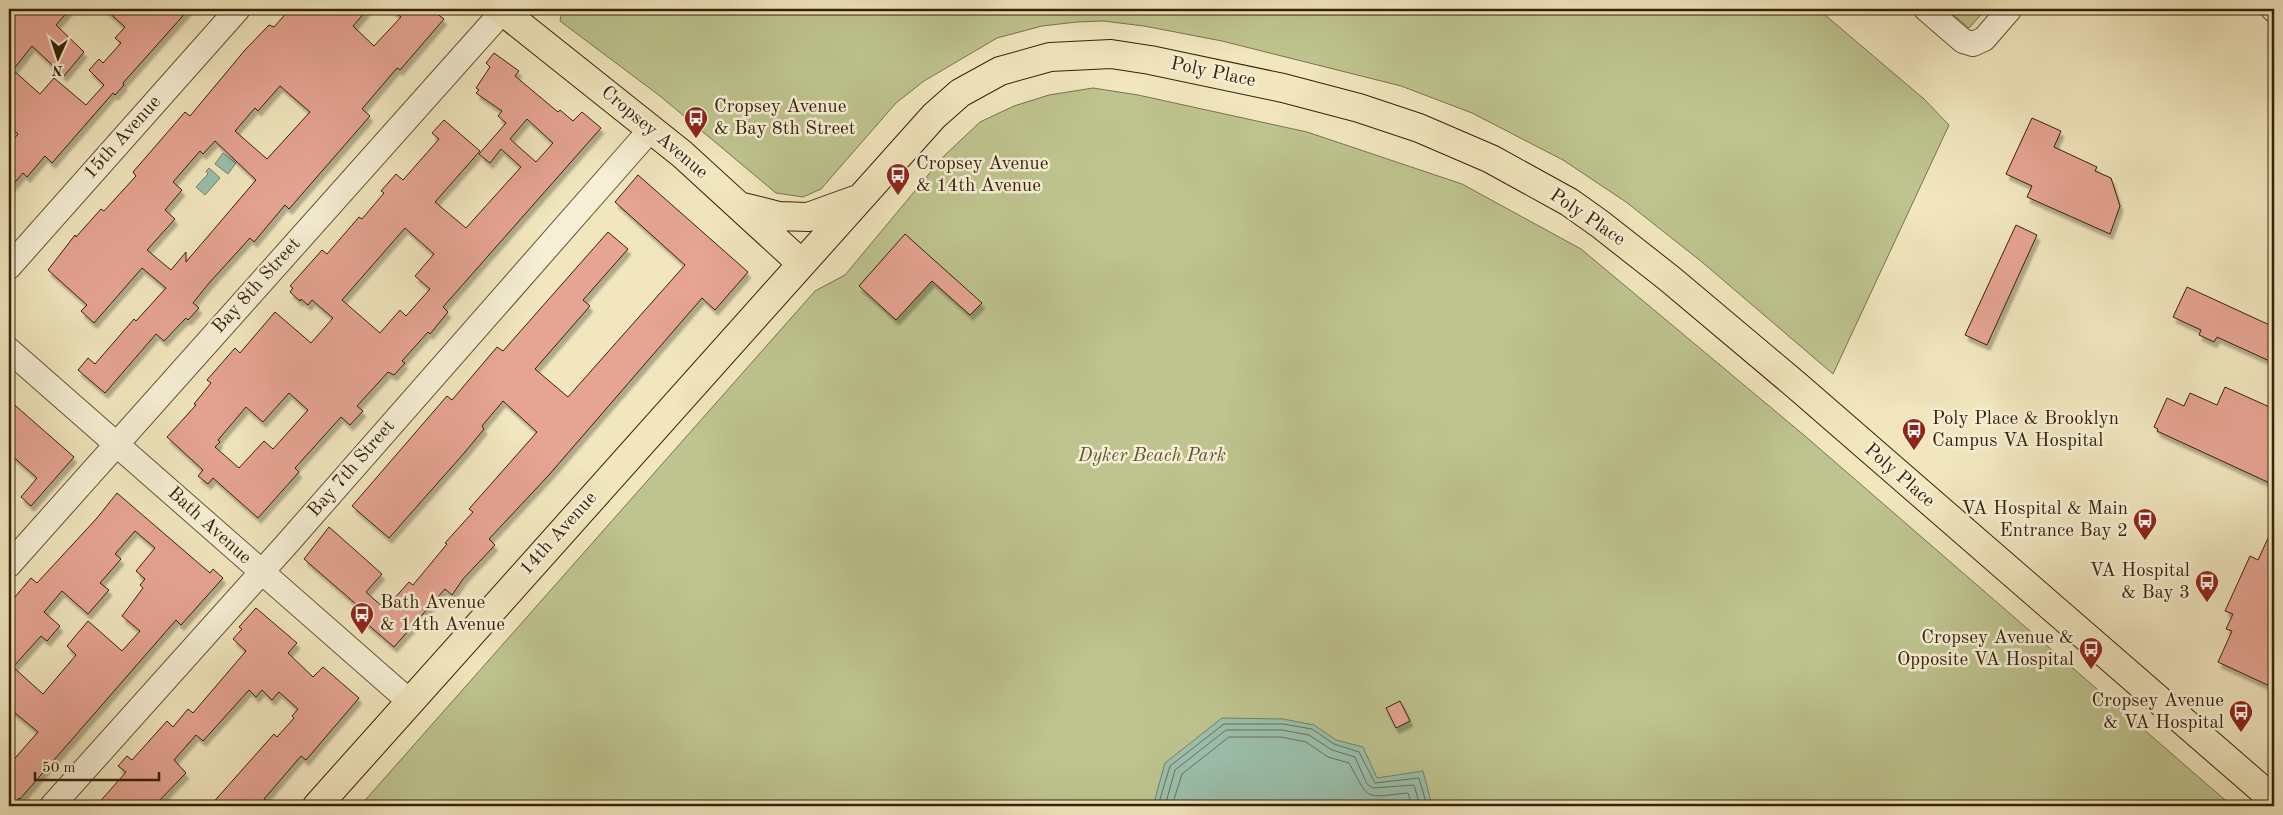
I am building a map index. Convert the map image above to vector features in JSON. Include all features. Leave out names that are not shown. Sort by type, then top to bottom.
[{"type":"main road","name":"Cropsey Avenue","points":[[503,10],[651,129],[801,263]]},
{"type":"main road","name":"Poly Place","points":[[801,263],[934,116],[960,94],[1000,71],[1050,57],[1079,54],[1111,54],[1150,60],[1283,88],[1359,108],[1452,141],[1491,159],[1569,202],[1635,251],[1796,385],[2274,800]]},
{"type":"main road","points":[[739,206],[779,216],[808,217],[860,198]]},
{"type":"main road","name":"14th Avenue","points":[[317,806],[801,263]]},
{"type":"street","name":"15th Avenue","points":[[9,267],[238,9]]},
{"type":"street","points":[[1926,9],[1963,41],[1973,44],[1984,39],[2010,9]]},
{"type":"street","name":"Bay 8th Street","points":[[9,565],[503,10]]},
{"type":"street","name":"Bay 7th Street","points":[[52,806],[651,129]]},
{"type":"street","name":"Bath Avenue","points":[[9,350],[409,701]]},
{"type":"green space","points":[[562,9],[1818,9],[1924,99],[1949,125],[1833,374],[1702,262],[1626,202],[1563,160],[1472,113],[1401,86],[1222,41],[1144,26],[1103,21],[1042,26],[997,38],[924,81],[896,103],[821,189],[803,197],[776,193],[660,96],[560,21]]},
{"type":"green space","points":[[1946,9],[1986,9],[1969,28]]},
{"type":"green space","name":"Dyker Beach Park","points":[[1093,88],[1138,95],[1307,132],[1462,184],[1581,249],[1805,436],[2232,806],[360,806],[815,291],[845,275],[944,156],[980,122],[1014,106],[1049,95]]},
{"type":"water","points":[[223,153],[236,163],[228,174],[215,164]]},
{"type":"water","points":[[209,168],[220,178],[205,195],[196,187],[208,174],[206,171]]},
{"type":"water","points":[[1222,718],[1283,719],[1314,725],[1336,740],[1363,747],[1377,778],[1423,771],[1432,806],[1153,806],[1165,763]]},
{"type":"building","points":[[9,9],[70,9],[56,25],[84,52],[64,76],[32,46],[13,70],[40,94],[54,78],[86,105],[104,85],[89,70],[99,59],[103,63],[121,43],[115,38],[125,27],[105,9],[189,9],[123,83],[124,85],[115,95],[113,93],[52,163],[45,156],[27,177],[23,173],[9,189],[9,145],[18,134],[9,125]]},
{"type":"building","points":[[290,9],[368,9],[353,26],[374,46],[401,17],[391,9],[431,9],[444,19],[400,70],[397,68],[362,109],[370,116],[289,209],[285,205],[254,242],[250,238],[209,283],[193,303],[199,308],[188,320],[186,318],[164,341],[156,334],[105,393],[78,370],[88,358],[95,364],[134,319],[136,321],[166,288],[142,268],[94,323],[81,311],[87,305],[48,270],[75,235],[76,237],[101,209],[104,211],[136,176],[133,172],[185,112],[190,116],[245,50],[269,25],[274,27]],"holes":[[[280,86],[310,112],[267,159],[235,131],[255,108],[258,111]],[[215,141],[256,180],[186,262],[186,252],[171,270],[147,250],[175,219],[165,210],[182,190],[173,182],[200,151],[203,154]]]},
{"type":"building","points":[[494,53],[519,71],[515,76],[558,112],[560,110],[573,121],[582,112],[601,128],[443,307],[448,312],[430,334],[428,332],[402,361],[405,363],[394,375],[388,372],[357,406],[363,411],[350,425],[341,417],[295,468],[299,472],[258,518],[213,478],[208,484],[198,476],[203,470],[167,437],[196,405],[194,404],[211,383],[207,380],[235,348],[240,353],[275,312],[311,343],[333,318],[312,300],[308,305],[301,299],[300,301],[290,292],[293,288],[290,286],[322,250],[327,254],[359,217],[362,219],[384,193],[381,191],[396,174],[403,180],[439,139],[432,133],[444,120],[480,151],[435,202],[466,228],[521,167],[501,149],[490,163],[479,154],[506,123],[498,116],[502,111],[476,93],[479,90],[476,88],[490,67],[486,63]],"holes":[[[527,119],[553,143],[536,162],[510,139]],[[405,228],[434,254],[415,276],[430,289],[406,316],[400,310],[380,333],[342,300]],[[289,393],[308,410],[273,449],[264,441],[239,468],[215,447],[220,442],[218,440],[246,407],[263,422]]]},
{"type":"building","points":[[2032,118],[2061,131],[2054,147],[2097,167],[2095,171],[2111,178],[2120,206],[2110,234],[2027,197],[2032,186],[2006,174]]},
{"type":"building","points":[[638,175],[748,272],[715,310],[702,298],[548,476],[489,539],[495,545],[463,579],[452,595],[445,589],[394,647],[352,611],[357,605],[304,559],[329,527],[382,574],[366,592],[385,609],[409,582],[413,585],[447,544],[445,543],[473,512],[469,509],[537,432],[503,401],[482,426],[484,429],[465,452],[389,538],[352,506],[447,396],[452,400],[497,347],[503,351],[608,232],[628,249],[583,300],[590,306],[535,369],[568,397],[685,265],[615,202]]},
{"type":"building","points":[[2016,225],[2037,235],[1987,345],[1965,335]]},
{"type":"building","points":[[905,234],[982,303],[970,315],[932,281],[896,320],[859,286]]},
{"type":"building","points":[[2187,287],[2274,327],[2274,363],[2217,337],[2214,342],[2199,335],[2201,330],[2173,317]]},
{"type":"building","points":[[2225,387],[2274,409],[2274,485],[2157,431],[2158,429],[2154,427],[2167,398],[2184,406],[2190,393],[2217,405]]},
{"type":"building","points":[[9,400],[74,457],[31,506],[21,497],[37,478],[9,453],[9,448],[13,443],[9,439]]},
{"type":"building","points":[[117,493],[210,573],[213,569],[223,578],[181,625],[176,620],[20,799],[12,806],[9,806],[9,765],[38,732],[9,708],[9,604],[31,578],[37,583],[97,518]],"holes":[[[135,531],[155,548],[136,571],[145,579],[140,585],[143,588],[122,616],[140,631],[122,651],[88,621],[67,646],[76,655],[43,694],[13,667],[41,636],[47,641],[60,626],[44,612],[62,591],[88,614],[109,590],[100,583],[121,559],[115,554]]]},
{"type":"building","points":[[2274,525],[2274,688],[2218,662],[2232,631],[2226,629],[2233,614],[2225,611],[2250,556],[2258,560]]},
{"type":"building","points":[[256,608],[297,643],[288,653],[313,677],[323,667],[359,698],[306,760],[301,756],[264,799],[273,806],[210,806],[274,734],[277,737],[294,718],[292,716],[298,709],[279,692],[272,700],[262,690],[256,697],[249,690],[203,741],[196,735],[174,760],[186,773],[154,806],[96,806],[126,772],[118,766],[127,756],[132,760],[167,721],[173,727],[188,709],[193,713],[246,651],[233,639],[242,629],[239,627]]},
{"type":"building","points":[[1400,701],[1410,721],[1396,728],[1386,708]]},
{"type":"place","name":"Cropsey Avenue & Bay 8th Street","points":[[696,139]]},
{"type":"place","name":"Cropsey Avenue & 14th Avenue","points":[[898,196]]},
{"type":"place","name":"Poly Place & Brooklyn Campus VA Hospital","points":[[1914,451]]},
{"type":"place","name":"VA Hospital & Main Entrance Bay 2","points":[[2145,541]]},
{"type":"place","name":"VA Hospital & Bay 3","points":[[2207,603]]},
{"type":"place","name":"Bath Avenue & 14th Avenue","points":[[362,635]]},
{"type":"place","name":"Cropsey Avenue & Opposite VA Hospital","points":[[2091,670]]},
{"type":"place","name":"Cropsey Avenue & VA Hospital","points":[[2241,733]]}]
